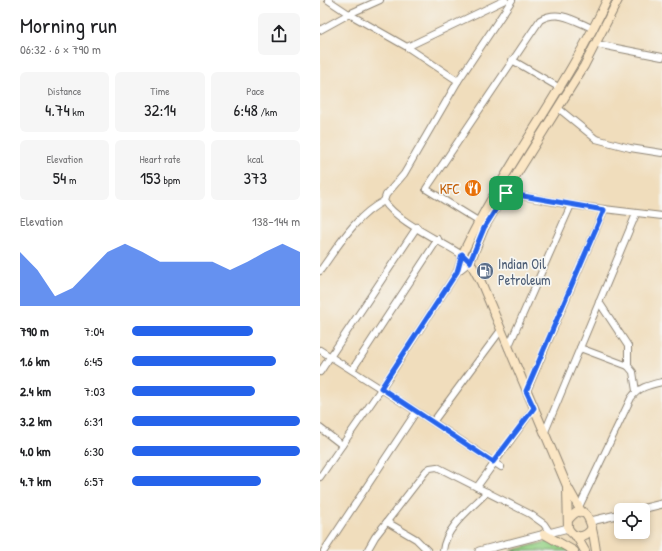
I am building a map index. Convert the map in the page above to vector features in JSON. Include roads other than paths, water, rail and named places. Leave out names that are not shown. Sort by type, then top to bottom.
[{"type":"main road","points":[[596,551],[588,516],[581,510],[567,486],[481,282],[470,262],[462,254],[478,221],[560,88],[594,29],[607,0]]},
{"type":"main road","points":[[470,262],[484,228],[596,44],[618,0]]},
{"type":"main road","points":[[567,486],[569,519],[568,528],[571,534],[577,537],[583,537],[589,533],[591,525]]},
{"type":"main road","points":[[569,519],[572,515],[581,510]]},
{"type":"main road","points":[[547,533],[574,551]]},
{"type":"main road","points":[[577,537],[585,551]]},
{"type":"street","points":[[328,0],[348,14],[407,47],[458,80]]},
{"type":"street","points":[[320,30],[348,14],[380,0]]},
{"type":"street","points":[[407,47],[505,0]]},
{"type":"street","points":[[320,271],[356,221],[368,210],[384,201],[386,195],[404,174],[458,80],[512,0]]},
{"type":"street","points":[[478,221],[426,189],[534,26],[547,16],[558,14],[594,29]]},
{"type":"street","points":[[596,44],[662,57]]},
{"type":"street","points":[[512,60],[560,88]]},
{"type":"street","points":[[558,108],[596,139],[630,148],[662,153]]},
{"type":"street","points":[[506,193],[604,210],[662,216]]},
{"type":"street","points":[[320,478],[457,272],[462,254],[417,227],[392,210],[384,201]]},
{"type":"street","points":[[508,348],[571,205]]},
{"type":"street","points":[[526,391],[604,210]]},
{"type":"street","points":[[544,434],[636,214]]},
{"type":"street","points":[[320,372],[417,227]]},
{"type":"street","points":[[352,370],[438,239]]},
{"type":"street","points":[[457,272],[470,262]]},
{"type":"street","points":[[599,302],[628,346],[628,366]]},
{"type":"street","points":[[433,422],[501,330]]},
{"type":"street","points":[[580,348],[628,366],[633,372],[636,391]]},
{"type":"street","points":[[320,350],[381,388],[501,467]]},
{"type":"street","points":[[581,510],[636,391],[642,387],[662,382]]},
{"type":"street","points":[[477,487],[493,462],[534,408]]},
{"type":"street","points":[[324,551],[416,412]]},
{"type":"street","points":[[320,428],[342,445]]},
{"type":"street","points":[[367,551],[426,471],[430,468],[437,467],[537,518],[547,533]]},
{"type":"street","points":[[442,551],[443,544],[450,531],[487,492]]},
{"type":"street","points":[[650,507],[662,504]]},
{"type":"street","points":[[591,525],[614,517]]},
{"type":"street","points":[[387,522],[416,539],[428,551]]},
{"type":"street","points":[[479,551],[568,528]]},
{"type":"place","name":"KFC","points":[[473,188]]},
{"type":"place","name":"Indian Oil Petroleum","points":[[485,271]]}]
